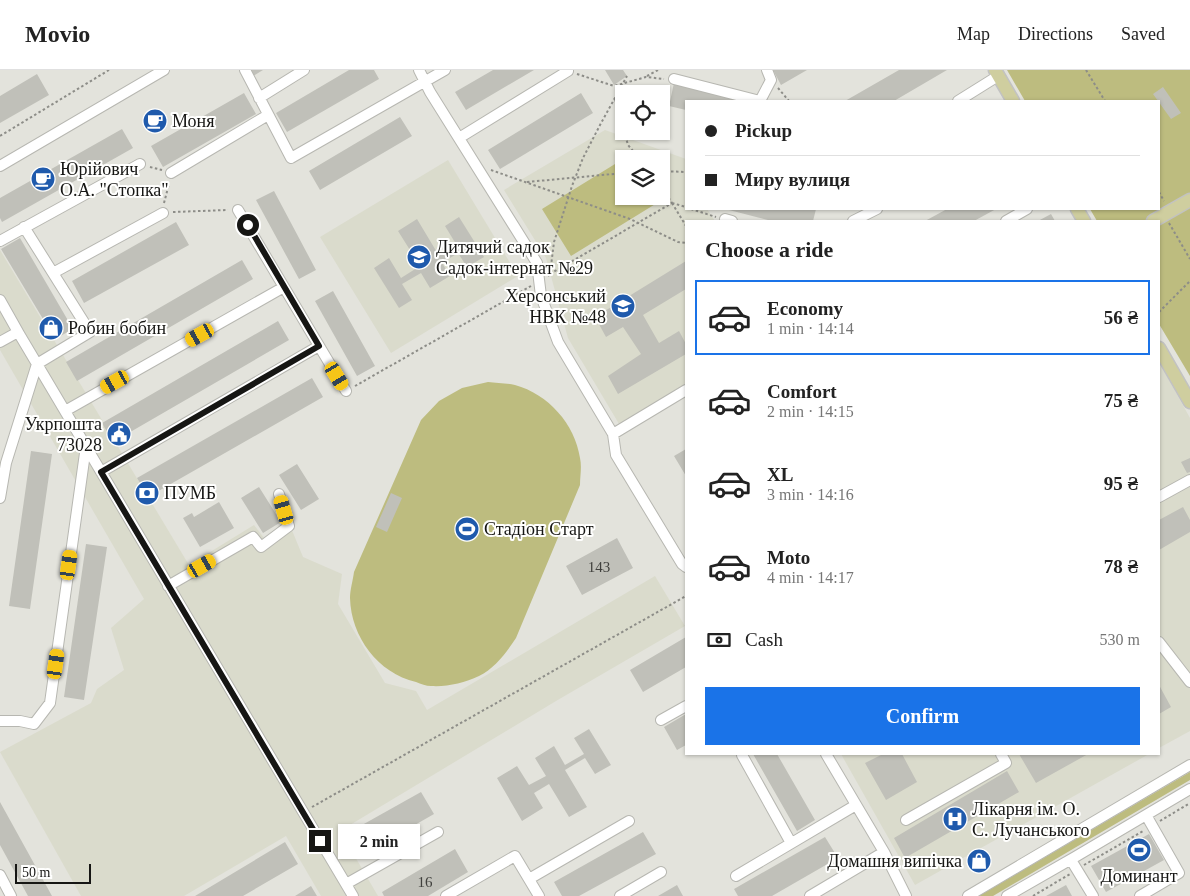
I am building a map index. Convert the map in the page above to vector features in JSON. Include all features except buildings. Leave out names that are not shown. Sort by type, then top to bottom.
[{"type":"main road","points":[[997,73],[1012,100]]},
{"type":"main road","points":[[1155,220],[1190,200]]},
{"type":"main road","points":[[1160,350],[1190,402]]},
{"type":"street","points":[[0,166],[164,70]]},
{"type":"street","points":[[245,70],[291,158],[445,70]]},
{"type":"street","points":[[259,98],[304,70]]},
{"type":"street","points":[[419,70],[537,263],[541,296],[558,342],[613,434],[616,455],[685,566]]},
{"type":"street","points":[[459,138],[568,71]]},
{"type":"street","points":[[959,100],[997,73]]},
{"type":"street","points":[[760,100],[769,75]]},
{"type":"street","points":[[674,80],[756,100]]},
{"type":"street","points":[[171,173],[268,115]]},
{"type":"street","points":[[0,241],[140,164]]},
{"type":"street","points":[[238,210],[346,391]]},
{"type":"street","points":[[855,220],[875,210]]},
{"type":"street","points":[[1011,220],[1026,210]]},
{"type":"street","points":[[53,273],[162,212]]},
{"type":"street","points":[[0,498],[6,463],[37,364],[90,332],[24,228]]},
{"type":"street","points":[[65,411],[284,287]]},
{"type":"street","points":[[0,300],[353,896]]},
{"type":"street","points":[[0,342],[18,332]]},
{"type":"street","points":[[101,472],[319,346]]},
{"type":"street","points":[[613,434],[685,391]]},
{"type":"street","points":[[0,721],[20,721],[34,724],[50,703],[86,446]]},
{"type":"street","points":[[1160,496],[1190,480]]},
{"type":"street","points":[[168,586],[254,537],[261,546],[289,526],[279,494]]},
{"type":"street","points":[[1160,643],[1190,682]]},
{"type":"street","points":[[661,720],[685,707]]},
{"type":"street","points":[[827,755],[884,852],[906,896]]},
{"type":"street","points":[[906,820],[1006,763],[1002,755]]},
{"type":"street","points":[[742,756],[791,843]]},
{"type":"street","points":[[968,896],[1190,765]]},
{"type":"street","points":[[1008,896],[1190,789]]},
{"type":"street","points":[[736,876],[856,804]]},
{"type":"street","points":[[1140,896],[1179,873],[1146,816]]},
{"type":"street","points":[[529,879],[629,821]]},
{"type":"street","points":[[346,884],[438,832]]},
{"type":"street","points":[[810,896],[884,852]]},
{"type":"street","points":[[446,896],[515,856],[539,896]]},
{"type":"street","points":[[1071,860],[1093,896]]},
{"type":"street","points":[[620,896],[661,872]]},
{"type":"street","points":[[0,876],[11,896]]},
{"type":"path","points":[[0,136],[109,70]]},
{"type":"path","points":[[568,71],[614,86],[646,77],[658,70]]},
{"type":"path","points":[[1086,70],[1103,100]]},
{"type":"path","points":[[769,75],[788,100]]},
{"type":"path","points":[[550,274],[554,242],[583,158],[627,76]]},
{"type":"path","points":[[646,77],[674,80]]},
{"type":"path","points":[[140,164],[171,173],[162,212],[238,210]]},
{"type":"path","points":[[475,164],[569,197],[638,223],[678,242],[685,243]]},
{"type":"path","points":[[670,171],[685,172]]},
{"type":"path","points":[[526,182],[615,174]]},
{"type":"path","points":[[670,200],[685,224]]},
{"type":"path","points":[[346,391],[672,203],[685,207]]},
{"type":"path","points":[[694,210],[729,220]]},
{"type":"path","points":[[1169,223],[1190,259]]},
{"type":"path","points":[[1160,311],[1190,281]]},
{"type":"path","points":[[303,812],[685,597]]},
{"type":"path","points":[[1033,896],[1190,803]]},
{"type":"shaded area","points":[[1007,70],[1190,70],[1190,376],[1160,326],[1160,220],[1096,220],[1091,210],[1160,210],[1160,100],[1024,100]]},
{"type":"shaded area","name":"Херсонський НВК №48","points":[[605,130],[615,134],[615,140],[633,140],[661,150],[615,150],[615,205],[670,205],[670,153],[685,159],[685,210],[708,210],[714,220],[685,220],[685,391],[622,429],[568,338],[546,258],[504,190]]},
{"type":"shaded area","name":"Дитячий садок Садок-інтернат №29","points":[[448,160],[518,276],[391,353],[320,237]]},
{"type":"shaded area","points":[[615,164],[615,205],[654,205],[571,256],[542,209]]},
{"type":"shaded area","points":[[0,250],[189,565],[254,525],[268,543],[291,528],[303,557],[342,574],[338,604],[385,683],[416,691],[427,710],[655,576],[685,626],[340,831],[378,896],[321,896],[286,836],[184,896],[81,896],[0,752],[91,703],[97,689],[124,670],[111,628],[144,599],[0,350]]},
{"type":"shaded area","points":[[1160,364],[1190,418],[1190,731],[1160,747]]},
{"type":"shaded area","name":"Стадіон Старт","points":[[488,382],[512,384],[527,389],[549,403],[558,412],[566,422],[577,445],[581,465],[580,485],[516,638],[500,660],[485,673],[467,681],[443,686],[427,686],[390,671],[369,651],[361,639],[355,626],[350,598],[354,572],[421,420],[439,401],[462,388]]},
{"type":"shaded area","name":"Лікарня ім. О. С. Лучанського","points":[[842,755],[1147,755],[915,885]]},
{"type":"shaded area","points":[[1190,772],[1190,780],[993,896],[979,896]]},
{"type":"place","name":"Моня","points":[[155,121]]},
{"type":"place","name":"Юрійович О.А. \"Стопка\"","points":[[43,179]]},
{"type":"place","name":"Дитячий садок Садок-інтернат №29","points":[[419,257]]},
{"type":"place","name":"Херсонський НВК №48","points":[[623,306]]},
{"type":"place","name":"Робин бобин","points":[[51,328]]},
{"type":"place","name":"Укрпошта 73028","points":[[119,434]]},
{"type":"place","name":"ПУМБ","points":[[147,493]]},
{"type":"place","name":"Стадіон Старт","points":[[467,529]]},
{"type":"place","name":"Лікарня ім. О. С. Лучанського","points":[[955,819]]},
{"type":"place","name":"Доминант","points":[[1139,850]]},
{"type":"place","name":"Домашня випічка","points":[[979,861]]},
{"type":"route","points":[[248,225],[319,346],[101,472],[320,841]]}]
